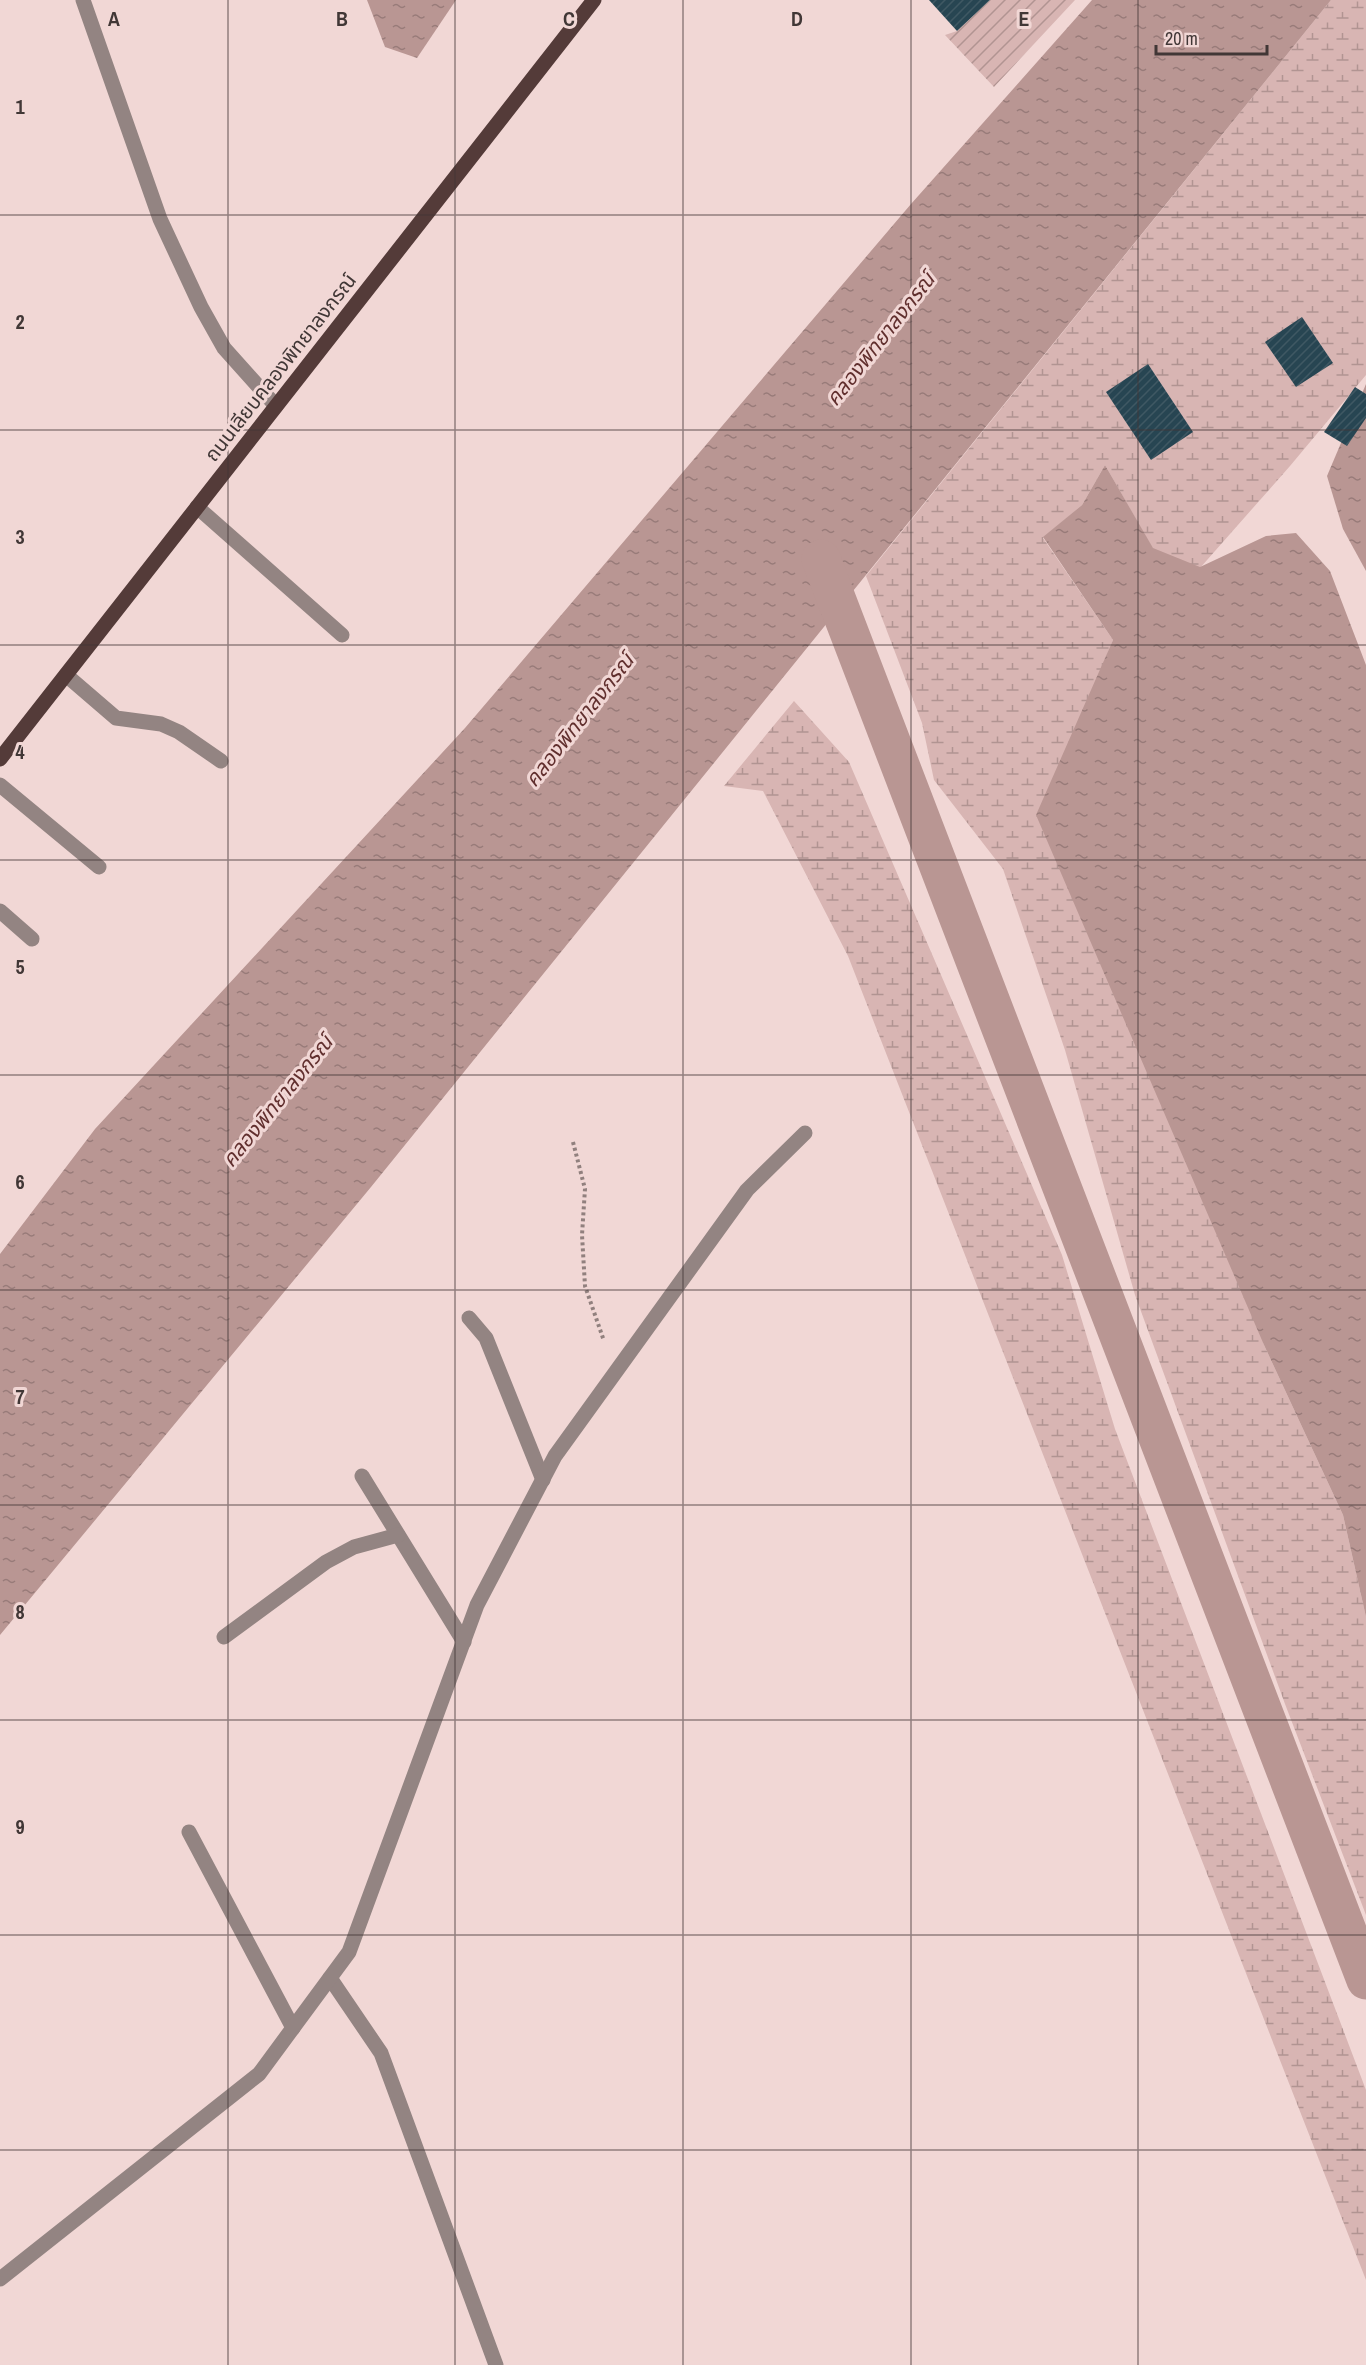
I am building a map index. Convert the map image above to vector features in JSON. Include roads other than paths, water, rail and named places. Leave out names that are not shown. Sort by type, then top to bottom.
[{"type":"main road","name":"ถนนเลียบคลองพิทยาลงกรณ์","points":[[0,759],[594,0]]},
{"type":"street","points":[[83,0],[160,219],[201,307],[224,348],[276,406]]},
{"type":"street","points":[[197,507],[342,635]]},
{"type":"street","points":[[66,675],[116,718],[161,724],[179,732],[221,761]]},
{"type":"street","points":[[0,784],[99,867]]},
{"type":"street","points":[[0,911],[32,939]]},
{"type":"street","points":[[0,2279],[259,2074],[349,1952],[477,1605],[555,1456],[747,1190],[805,1133]]},
{"type":"street","points":[[469,1318],[486,1338],[543,1480]]},
{"type":"street","points":[[362,1476],[464,1641]]},
{"type":"street","points":[[224,1637],[326,1562],[354,1547],[398,1535]]},
{"type":"street","points":[[189,1832],[293,2028]]},
{"type":"street","points":[[330,1978],[381,2053],[496,2365]]},
{"type":"water","points":[[367,0],[456,0],[417,58],[385,47]]},
{"type":"water","name":"คลองพิทยาลงกรณ์","points":[[1092,0],[1331,0],[371,1187],[0,1635],[0,1254],[95,1129],[465,728],[911,204]]},
{"type":"water","points":[[1366,384],[1366,571],[1343,529],[1327,476]]},
{"type":"water","points":[[1105,465],[1153,548],[1200,567],[1266,536],[1296,533],[1330,571],[1366,665],[1366,1617],[1343,1515],[1264,1345],[1036,815],[1113,640],[1043,537],[1082,505]]},
{"type":"waterway","points":[[821,559],[1366,1980]]}]
